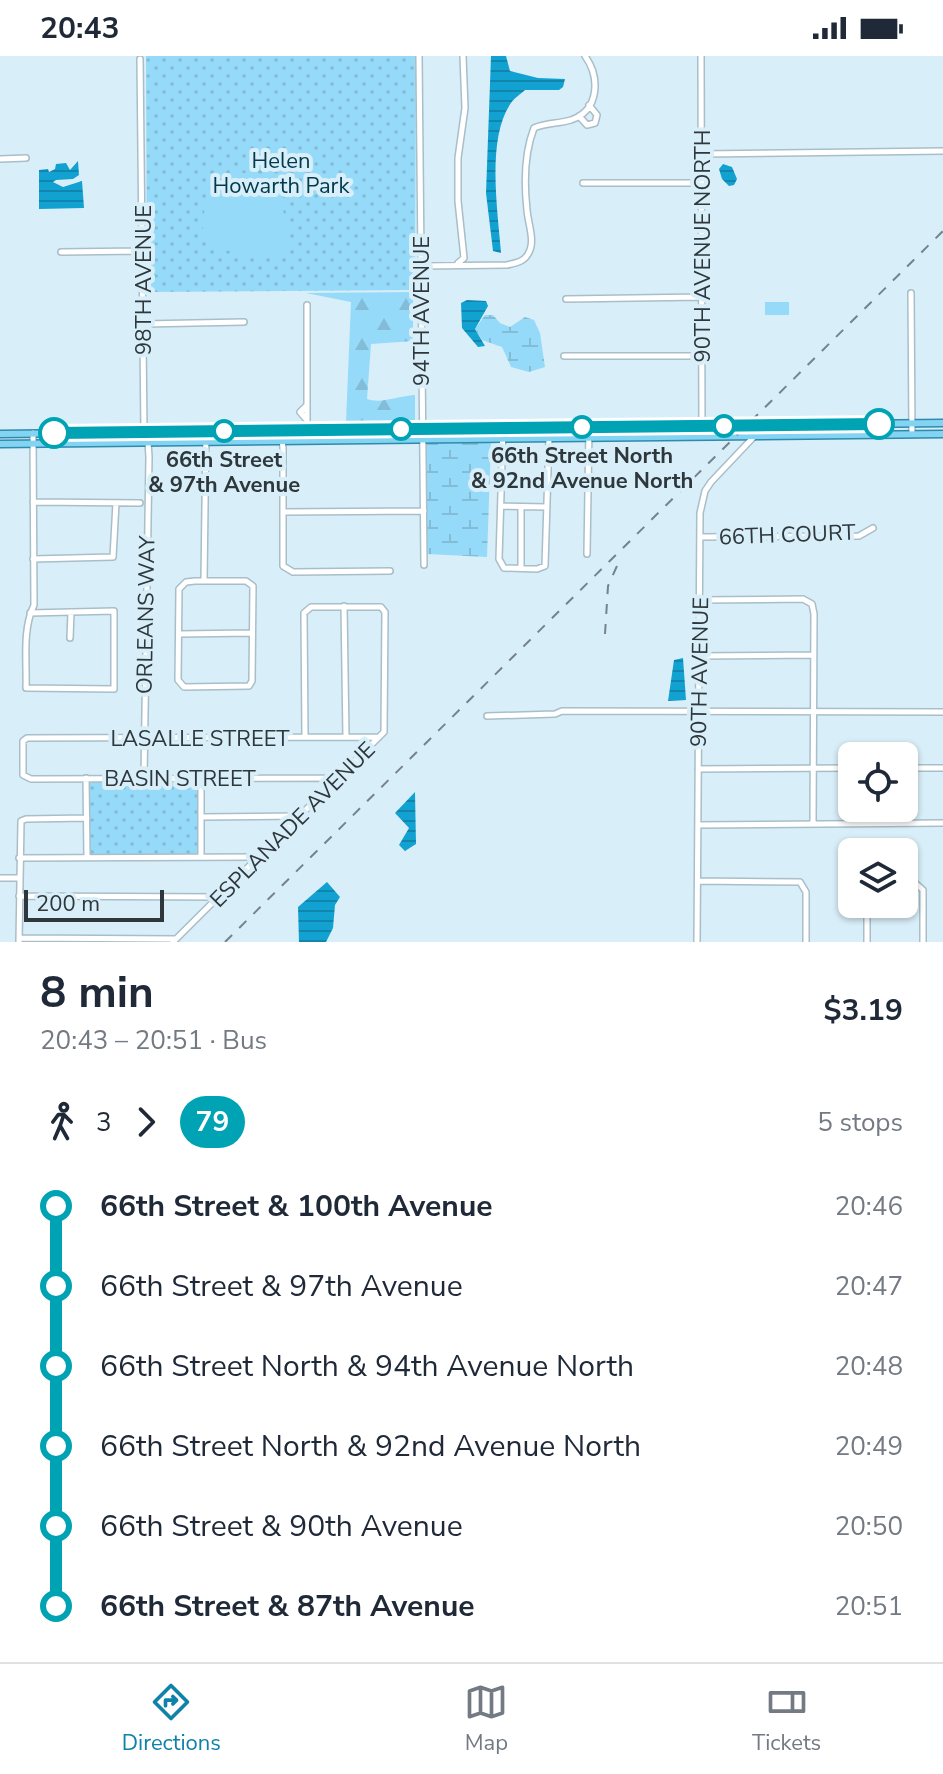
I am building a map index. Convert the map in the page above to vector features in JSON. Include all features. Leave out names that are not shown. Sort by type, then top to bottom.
[{"type":"main road","points":[[0,434],[943,423]]},
{"type":"main road","points":[[843,425],[843,435]]},
{"type":"main road","points":[[0,444],[943,434]]},
{"type":"street","name":"94TH AVENUE","points":[[419,56],[424,565]]},
{"type":"street","points":[[458,264],[464,258],[458,201],[458,158],[465,108],[463,56]]},
{"type":"street","points":[[421,266],[507,265],[518,263],[527,256],[532,244],[527,209],[528,143],[534,128],[579,116],[589,105],[597,91],[592,65],[585,56]]},
{"type":"street","name":"90TH AVENUE NORTH","points":[[701,56],[702,436]]},
{"type":"street","name":"98TH AVENUE","points":[[140,59],[144,432],[148,442],[148,500]]},
{"type":"street","points":[[579,116],[587,125],[595,123],[597,115],[589,105]]},
{"type":"street","points":[[701,154],[943,151]]},
{"type":"street","points":[[0,159],[26,158]]},
{"type":"street","points":[[583,183],[702,183]]},
{"type":"street","points":[[61,252],[142,251]]},
{"type":"street","points":[[911,293],[912,434]]},
{"type":"street","points":[[566,299],[702,297]]},
{"type":"street","points":[[307,305],[307,431]]},
{"type":"street","points":[[143,324],[244,322]]},
{"type":"street","points":[[564,356],[702,356]]},
{"type":"street","name":"90TH AVENUE","points":[[697,942],[700,513],[705,491],[764,426]]},
{"type":"street","points":[[587,554],[589,427]]},
{"type":"street","points":[[503,428],[500,563],[504,568],[537,569],[545,566],[549,438]]},
{"type":"street","points":[[204,580],[206,431]]},
{"type":"street","points":[[281,431],[281,561],[285,569],[293,572],[390,571]]},
{"type":"street","points":[[30,613],[114,611],[114,689],[26,688],[27,624],[30,613],[34,605],[33,433]]},
{"type":"street","name":"ORLEANS WAY","points":[[144,778],[148,500]]},
{"type":"street","points":[[33,502],[140,503]]},
{"type":"street","points":[[33,559],[113,557],[116,503]]},
{"type":"street","points":[[501,506],[547,507]]},
{"type":"street","points":[[521,507],[521,568]]},
{"type":"street","points":[[283,512],[424,511]]},
{"type":"street","name":"66TH COURT","points":[[701,537],[859,536],[873,528]]},
{"type":"street","points":[[204,580],[251,583],[253,586],[252,681],[249,686],[184,687],[178,680],[180,585],[204,580]]},
{"type":"street","points":[[700,600],[807,600],[813,608],[813,824]]},
{"type":"street","points":[[305,737],[304,613],[311,607],[344,606],[346,737]]},
{"type":"street","name":"ESPLANADE AVENUE","points":[[174,940],[386,728],[385,612],[375,606],[344,606]]},
{"type":"street","points":[[70,638],[71,612]]},
{"type":"street","points":[[179,634],[252,633]]},
{"type":"street","points":[[699,656],[813,655]]},
{"type":"street","points":[[487,716],[555,714],[562,711],[943,712]]},
{"type":"street","name":"LASALLE STREET","points":[[23,775],[23,741],[27,738],[379,737]]},
{"type":"street","points":[[698,769],[838,768]]},
{"type":"street","points":[[918,768],[943,768]]},
{"type":"street","name":"BASIN STREET","points":[[23,775],[31,779],[339,778]]},
{"type":"street","points":[[201,777],[201,857]]},
{"type":"street","points":[[86,778],[87,857]]},
{"type":"street","points":[[201,817],[298,816]]},
{"type":"street","points":[[87,818],[21,821],[19,940],[174,940]]},
{"type":"street","points":[[698,825],[943,823]]},
{"type":"street","points":[[19,858],[258,857]]},
{"type":"street","points":[[0,878],[18,878]]},
{"type":"street","points":[[698,881],[800,882],[806,892],[806,942]]},
{"type":"street","points":[[918,886],[923,890],[923,942]]},
{"type":"street","points":[[19,896],[218,897]]},
{"type":"street","points":[[867,918],[867,942]]},
{"type":"green space","name":"Helen Howarth Park","points":[[146,56],[416,56],[415,290],[147,292]]},
{"type":"green space","points":[[250,172],[272,177],[286,220],[286,248],[277,256],[250,257],[206,244],[203,219],[210,197],[226,180]]},
{"type":"green space","points":[[413,292],[413,341],[371,344],[367,399],[384,400],[415,395],[415,422],[346,422],[351,302],[306,293]]},
{"type":"green space","points":[[765,302],[789,302],[789,315],[765,315]]},
{"type":"green space","points":[[485,315],[493,315],[500,323],[510,327],[525,317],[534,320],[540,333],[545,367],[529,372],[511,367],[502,347],[482,340],[475,329]]},
{"type":"green space","points":[[425,443],[491,443],[487,557],[427,554]]},
{"type":"green space","points":[[203,776],[203,859],[85,859],[85,778]]},
{"type":"shaded area","points":[[491,56],[506,56],[510,71],[538,78],[565,79],[559,90],[525,90],[512,101],[503,118],[496,155],[501,253],[493,251],[486,193]]},
{"type":"shaded area","points":[[78,161],[79,175],[53,182],[63,187],[82,181],[84,208],[39,209],[39,170],[48,169],[49,172],[55,169],[56,164],[66,163],[70,170]]},
{"type":"shaded area","points":[[723,164],[732,167],[737,179],[734,185],[729,186],[722,179],[719,169]]},
{"type":"shaded area","points":[[467,300],[486,301],[488,306],[475,329],[485,346],[478,347],[462,328],[461,303]]},
{"type":"shaded area","points":[[683,658],[686,700],[668,701],[674,660]]},
{"type":"shaded area","points":[[415,792],[416,844],[405,851],[399,845],[409,828],[395,813]]},
{"type":"shaded area","points":[[327,882],[340,897],[335,905],[333,928],[326,942],[299,942],[298,907]]},
{"type":"railway","points":[[225,942],[943,231]]},
{"type":"railway","points":[[605,634],[608,586],[621,557]]},
{"type":"bus line","name":"79","points":[[54,433],[879,424]]},
{"type":"place","name":"66th Street North & 92nd Avenue North","points":[[582,427]]},
{"type":"place","name":"66th Street & 97th Avenue","points":[[224,431]]}]
